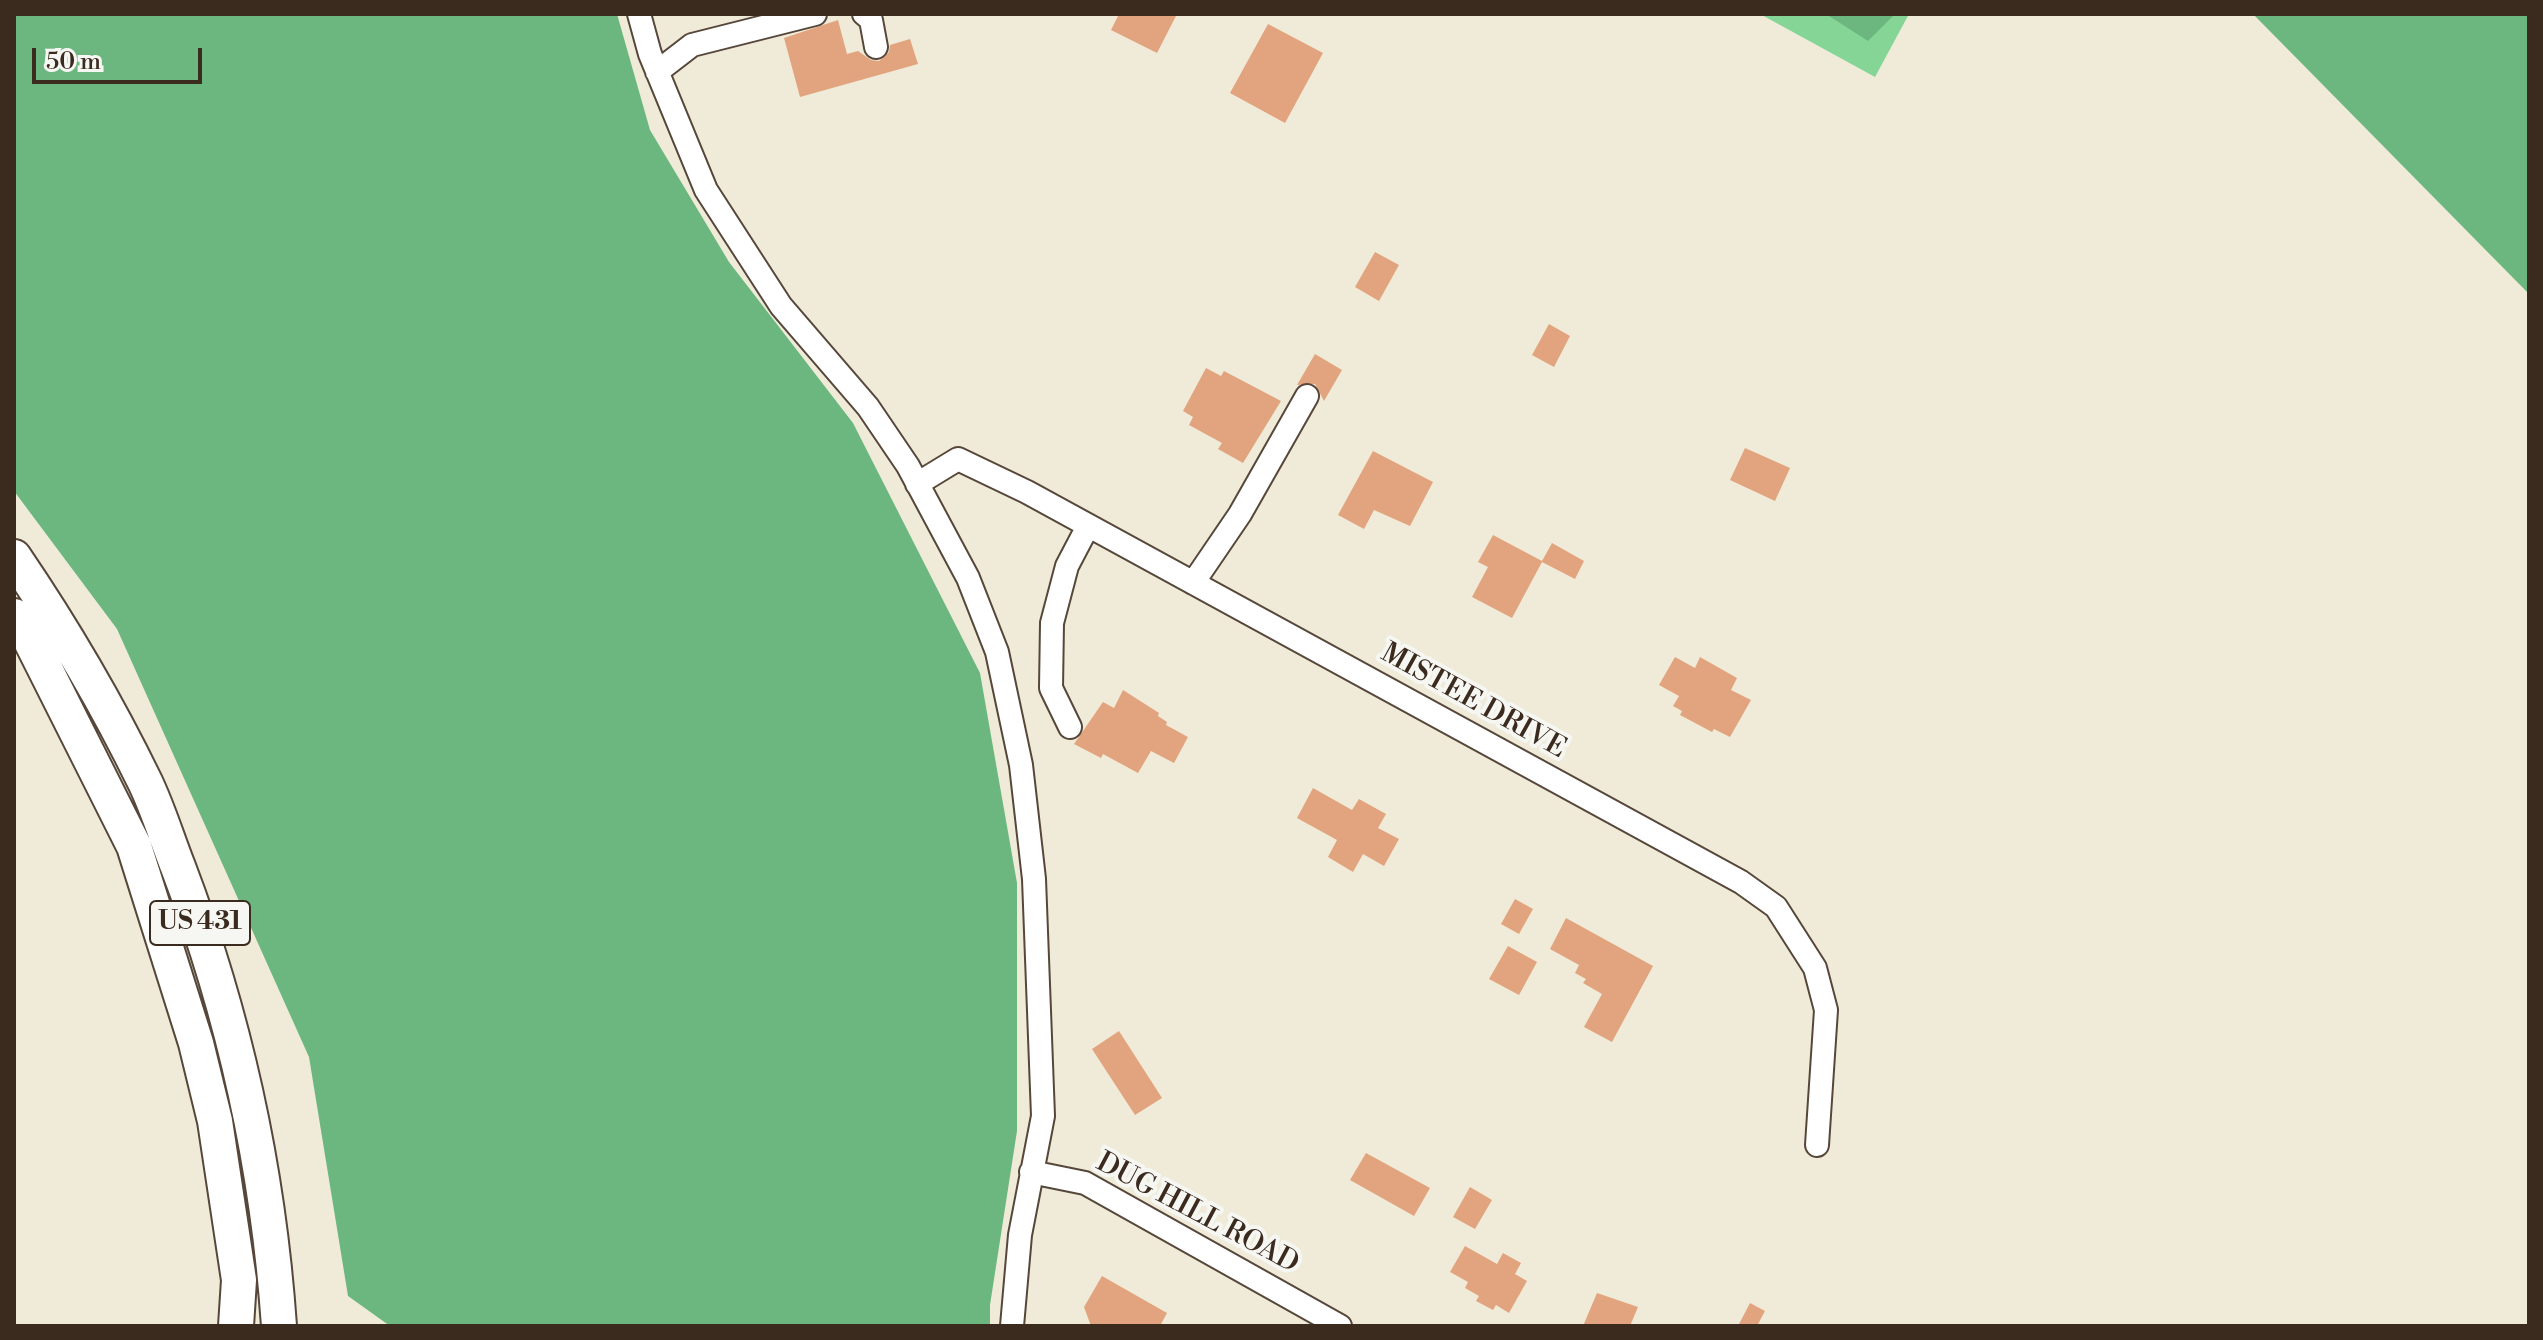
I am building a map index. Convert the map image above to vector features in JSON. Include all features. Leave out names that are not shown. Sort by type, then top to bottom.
[{"type":"highway","name":"US 431","points":[[14,557],[59,626],[147,785],[211,953],[248,1093],[275,1265],[279,1326]]},
{"type":"highway","name":"US 431","points":[[14,616],[29,637],[134,846],[196,1043],[215,1121],[237,1265],[236,1326]]},
{"type":"street","points":[[639,14],[657,72],[706,190],[781,306],[868,407],[917,484],[968,578],[997,652],[1021,765],[1034,879],[1043,1116],[1020,1235],[1012,1326]]},
{"type":"street","points":[[657,72],[692,45],[815,14]]},
{"type":"street","points":[[864,14],[871,20],[876,47]]},
{"type":"street","points":[[1193,583],[1240,514],[1307,396]]},
{"type":"street","name":"MISTEE DRIVE","points":[[917,484],[958,459],[1088,526],[1741,882],[1776,907],[1815,968],[1826,1010],[1817,1145]]},
{"type":"street","points":[[1070,727],[1051,688],[1052,623],[1067,566],[1088,526]]},
{"type":"street","name":"DUG HILL ROAD","points":[[1031,1172],[1085,1183],[1340,1326]]},
{"type":"street","points":[[275,1265],[291,1326]]},
{"type":"green space","points":[[14,14],[617,14],[650,130],[729,262],[853,423],[980,673],[1017,883],[1017,1131],[990,1305],[990,1326],[390,1326],[348,1296],[309,1057],[117,629],[14,491]]},
{"type":"green space","points":[[1760,14],[1909,14],[1875,77]]},
{"type":"green space","points":[[1826,14],[1895,14],[1868,41]]},
{"type":"green space","points":[[2253,14],[2529,14],[2529,294]]},
{"type":"building","points":[[1119,14],[1177,14],[1157,53],[1111,30]]},
{"type":"building","points":[[838,20],[847,54],[858,51],[871,60],[879,61],[889,52],[890,45],[910,39],[918,64],[800,97],[784,38]]},
{"type":"building","points":[[1268,24],[1323,53],[1285,123],[1230,93]]},
{"type":"building","points":[[1375,252],[1399,265],[1379,301],[1355,287]]},
{"type":"building","points":[[1549,324],[1570,336],[1554,367],[1532,355]]},
{"type":"building","points":[[1315,354],[1342,370],[1324,401],[1315,384],[1297,385]]},
{"type":"building","points":[[1206,368],[1221,376],[1224,371],[1281,401],[1243,463],[1218,449],[1222,443],[1189,425],[1193,417],[1183,411]]},
{"type":"building","points":[[1745,448],[1790,468],[1775,501],[1730,480]]},
{"type":"building","points":[[1373,451],[1433,482],[1410,526],[1374,510],[1364,529],[1338,515]]},
{"type":"building","points":[[1493,535],[1542,561],[1552,543],[1584,561],[1575,579],[1542,562],[1512,618],[1472,597],[1488,567],[1478,562]]},
{"type":"building","points":[[1675,657],[1695,668],[1700,657],[1737,678],[1731,690],[1751,700],[1730,737],[1714,729],[1712,732],[1680,715],[1682,711],[1673,706],[1679,696],[1659,685]]},
{"type":"building","points":[[1123,690],[1159,713],[1166,725],[1188,737],[1174,763],[1151,751],[1138,773],[1103,754],[1101,758],[1074,744],[1103,702],[1114,708]]},
{"type":"building","points":[[1313,788],[1352,810],[1359,799],[1386,814],[1378,828],[1399,839],[1384,866],[1363,854],[1353,872],[1328,857],[1337,840],[1297,818]]},
{"type":"building","points":[[1515,899],[1533,909],[1519,934],[1501,924]]},
{"type":"building","points":[[1566,918],[1653,966],[1612,1042],[1584,1027],[1602,994],[1583,983],[1586,979],[1575,973],[1579,965],[1550,949]]},
{"type":"building","points":[[1508,946],[1537,962],[1519,995],[1489,979]]},
{"type":"building","points":[[1119,1031],[1162,1098],[1135,1115],[1092,1049]]},
{"type":"building","points":[[1366,1153],[1430,1188],[1414,1216],[1350,1180]]},
{"type":"building","points":[[1470,1187],[1492,1200],[1475,1229],[1453,1217]]},
{"type":"building","points":[[1465,1246],[1497,1264],[1503,1253],[1521,1263],[1515,1274],[1527,1281],[1509,1313],[1496,1305],[1493,1310],[1476,1301],[1479,1296],[1465,1288],[1468,1282],[1450,1272]]},
{"type":"building","points":[[1102,1276],[1167,1313],[1160,1326],[1091,1326],[1084,1307]]},
{"type":"building","points":[[1597,1293],[1638,1307],[1630,1326],[1583,1326]]},
{"type":"building","points":[[1750,1303],[1765,1311],[1757,1326],[1738,1326]]}]
